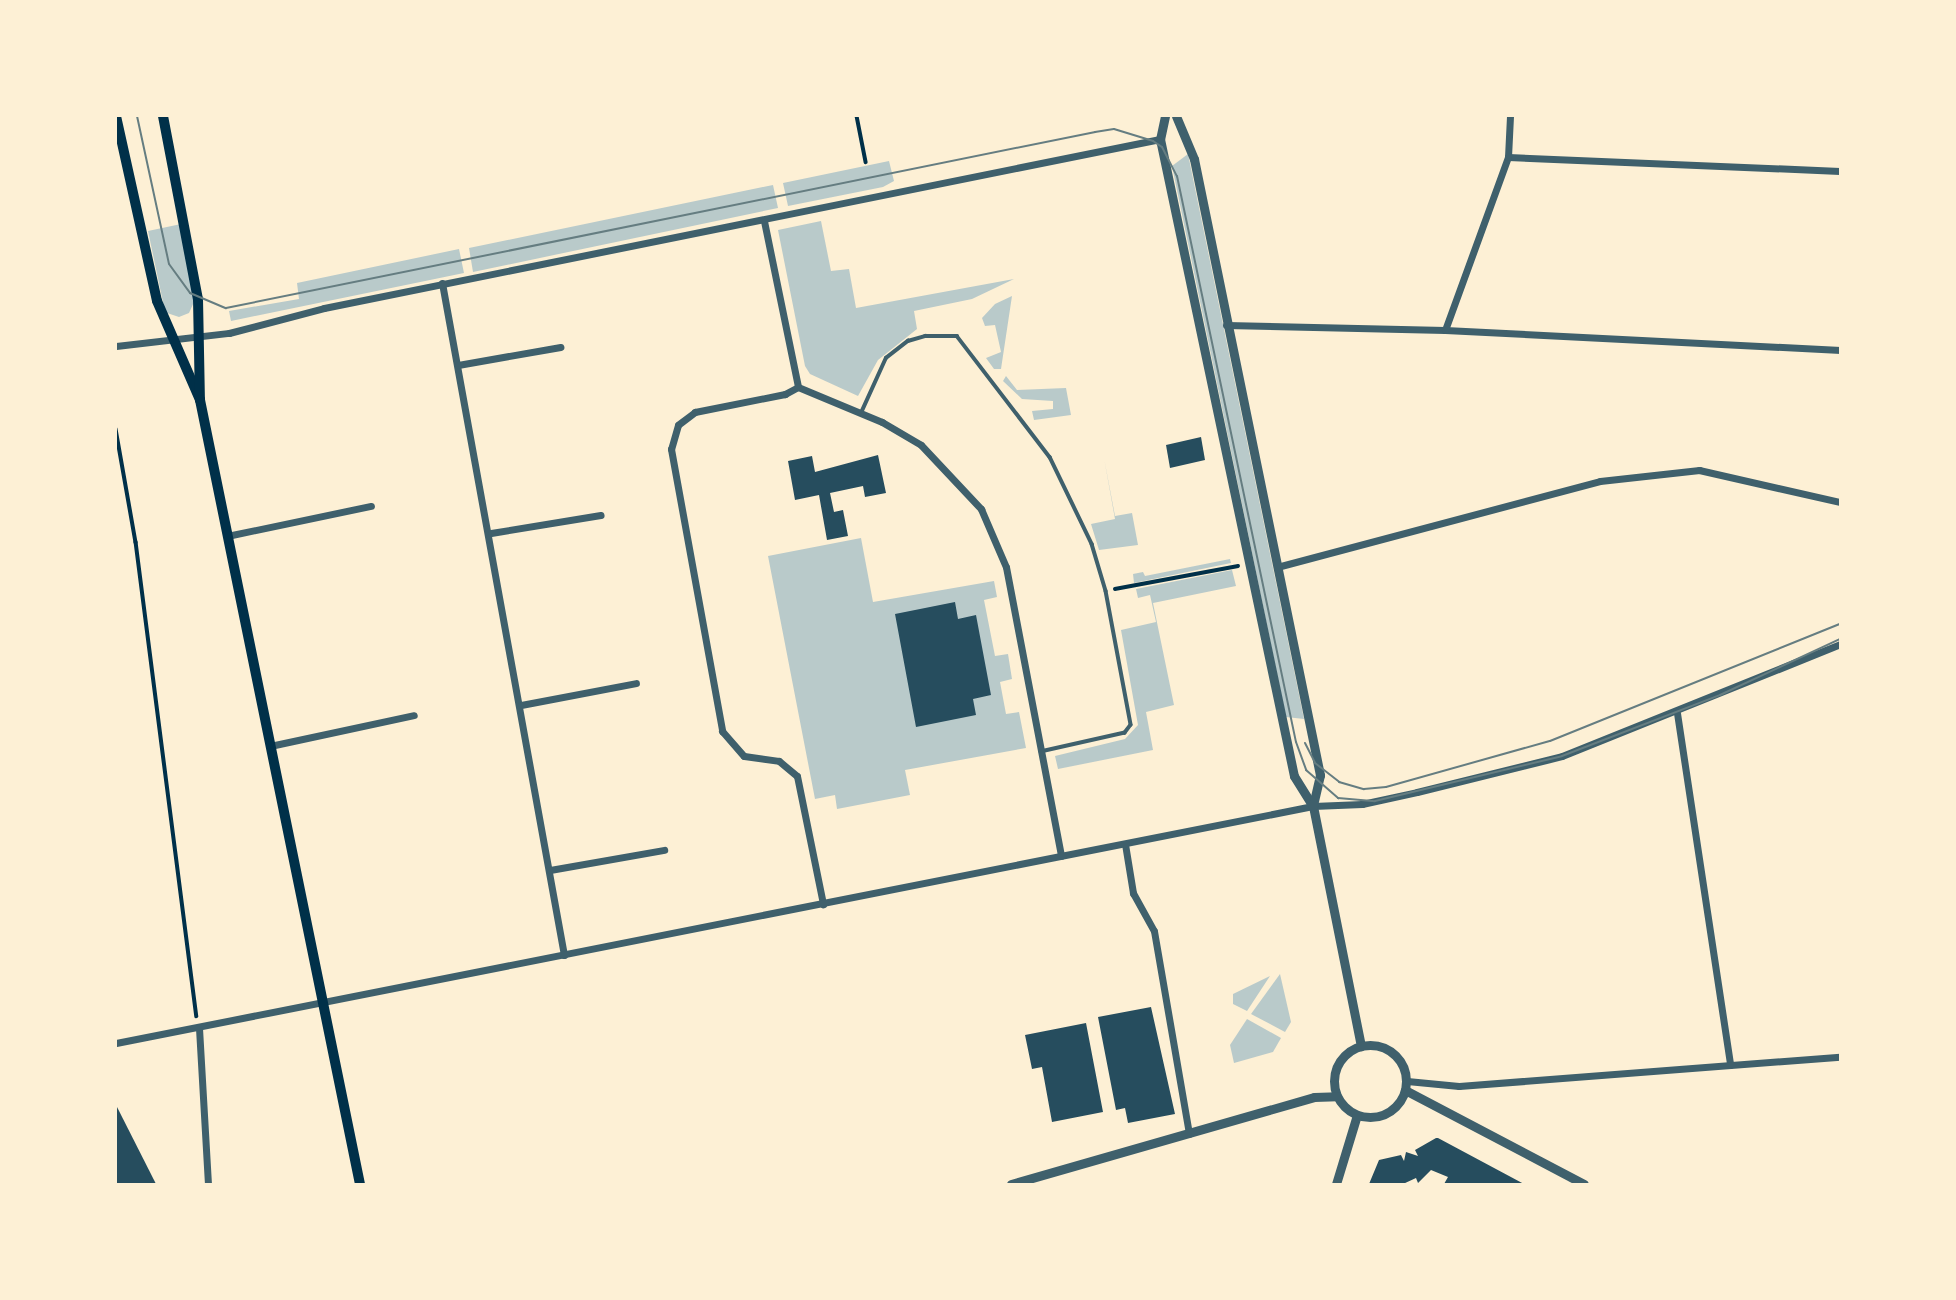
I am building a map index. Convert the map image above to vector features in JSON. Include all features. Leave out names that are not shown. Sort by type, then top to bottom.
[{"type":"main road","points":[[117,116],[154,291],[200,400]]},
{"type":"main road","points":[[163,116],[197,288],[201,337],[200,400],[360,1185]]},
{"type":"street","points":[[1165,116],[1160,139],[1294,776],[1313,806],[1361,1046]]},
{"type":"street","points":[[1176,116],[1194,159],[1320,775],[1313,806]]},
{"type":"street","points":[[1445,330],[1508,156],[1510,116]]},
{"type":"street","points":[[116,346],[201,337],[442,284],[1160,139]]},
{"type":"street","points":[[1508,156],[1840,171]]},
{"type":"street","points":[[764,221],[798,387]]},
{"type":"street","points":[[442,284],[491,533],[564,955]]},
{"type":"street","points":[[1226,325],[1445,330],[1840,350]]},
{"type":"street","points":[[458,365],[560,347]]},
{"type":"street","points":[[798,387],[861,413],[921,444],[962,483],[981,509],[1006,568],[1061,856]]},
{"type":"street","points":[[798,387],[785,394],[695,412],[678,425],[671,449],[722,731],[744,757],[779,761],[797,776],[822,904]]},
{"type":"street","points":[[1276,567],[1600,481],[1699,470],[1840,502]]},
{"type":"street","points":[[227,536],[371,506]]},
{"type":"street","points":[[491,533],[601,515]]},
{"type":"street","points":[[116,1043],[1313,806],[1362,804],[1520,767],[1677,713],[1840,644]]},
{"type":"street","points":[[522,705],[636,683]]},
{"type":"street","points":[[1677,713],[1730,1065]]},
{"type":"street","points":[[270,746],[414,715]]},
{"type":"street","points":[[1125,844],[1133,893],[1154,931],[1189,1134]]},
{"type":"street","points":[[550,870],[664,850]]},
{"type":"street","points":[[199,1028],[208,1185]]},
{"type":"street","points":[[1406,1085],[1398,1105],[1384,1115],[1357,1115],[1337,1096],[1336,1067],[1349,1051],[1361,1046],[1377,1045],[1395,1054],[1406,1085],[1584,1185]]},
{"type":"street","points":[[1406,1085],[1459,1086],[1840,1058]]},
{"type":"street","points":[[1011,1185],[1314,1097],[1337,1096]]},
{"type":"street","points":[[1336,1185],[1357,1115]]},
{"type":"lane","points":[[861,413],[886,358],[908,341],[925,336],[957,336],[1051,457],[1092,544],[1106,591],[1131,725],[1125,733],[1041,752]]},
{"type":"path","points":[[857,116],[866,162]]},
{"type":"path","points":[[116,429],[136,542],[199,1028]]},
{"type":"path","points":[[1106,591],[1240,566]]},
{"type":"shaded area","points":[[1188,154],[1304,719],[1286,717],[1172,166]]},
{"type":"shaded area","points":[[889,161],[894,181],[883,187],[788,206],[783,183]]},
{"type":"shaded area","points":[[773,185],[778,208],[473,272],[469,248]]},
{"type":"shaded area","points":[[821,221],[831,271],[849,269],[856,308],[1014,279],[972,299],[914,311],[917,329],[878,360],[858,396],[810,374],[805,366],[778,230]]},
{"type":"shaded area","points":[[181,224],[194,302],[189,313],[179,317],[167,313],[164,307],[148,231]]},
{"type":"shaded area","points":[[459,249],[464,273],[231,321],[229,311],[299,299],[297,283]]},
{"type":"shaded area","points":[[1012,296],[1001,369],[994,369],[986,358],[1001,352],[995,325],[985,326],[982,318],[995,304]]},
{"type":"shaded area","points":[[1006,376],[1017,390],[1066,388],[1071,415],[1034,420],[1032,411],[1053,409],[1053,401],[1022,399],[1003,381]]},
{"type":"shaded area","points":[[1104,458],[1115,516],[1132,513],[1138,545],[1099,550],[1091,524],[1115,519]]},
{"type":"shaded area","points":[[861,538],[873,602],[994,581],[997,597],[984,600],[995,656],[1008,654],[1012,679],[1000,682],[1006,714],[1019,712],[1026,748],[905,770],[910,795],[837,809],[835,795],[815,799],[768,556]]},
{"type":"shaded area","points":[[1230,559],[1231,563],[1134,583],[1133,574],[1143,572],[1145,576]]},
{"type":"shaded area","points":[[1232,570],[1236,586],[1153,603],[1174,705],[1146,712],[1153,750],[1058,769],[1055,756],[1125,739],[1138,725],[1121,630],[1156,622],[1150,595],[1138,598],[1136,589]]},
{"type":"shaded area","points":[[1280,974],[1291,1022],[1285,1032],[1251,1014]]},
{"type":"shaded area","points":[[1270,976],[1247,1011],[1233,1004],[1233,994]]},
{"type":"shaded area","points":[[1247,1019],[1281,1038],[1273,1052],[1234,1063],[1230,1045]]},
{"type":"building","points":[[1201,437],[1205,460],[1170,468],[1166,445]]},
{"type":"building","points":[[878,455],[886,493],[865,497],[863,486],[830,493],[834,512],[843,510],[848,536],[827,540],[819,495],[795,500],[788,461],[812,456],[815,472]]},
{"type":"building","points":[[955,602],[958,619],[976,615],[991,695],[973,699],[976,715],[916,727],[895,614]]},
{"type":"building","points":[[1151,1007],[1175,1114],[1128,1123],[1125,1108],[1116,1110],[1098,1017]]},
{"type":"building","points":[[1086,1023],[1103,1112],[1052,1122],[1042,1067],[1032,1069],[1025,1035]]},
{"type":"building","points":[[116,1105],[156,1184],[116,1184]]},
{"type":"building","points":[[1436,1138],[1524,1184],[1444,1184],[1448,1177],[1431,1170],[1418,1183],[1416,1178],[1403,1184],[1369,1184],[1379,1160],[1401,1155],[1404,1161],[1406,1152],[1418,1156],[1415,1150]]},
{"type":"tram line","points":[[137,116],[169,264],[190,293],[226,308],[1095,132],[1114,129],[1153,141],[1162,147],[1177,176],[1296,742],[1306,770],[1338,798],[1375,801],[1562,756],[1720,695],[1840,639]]},
{"type":"tram line","points":[[1305,743],[1315,763],[1339,782],[1364,789],[1386,787],[1550,741],[1840,624]]}]
